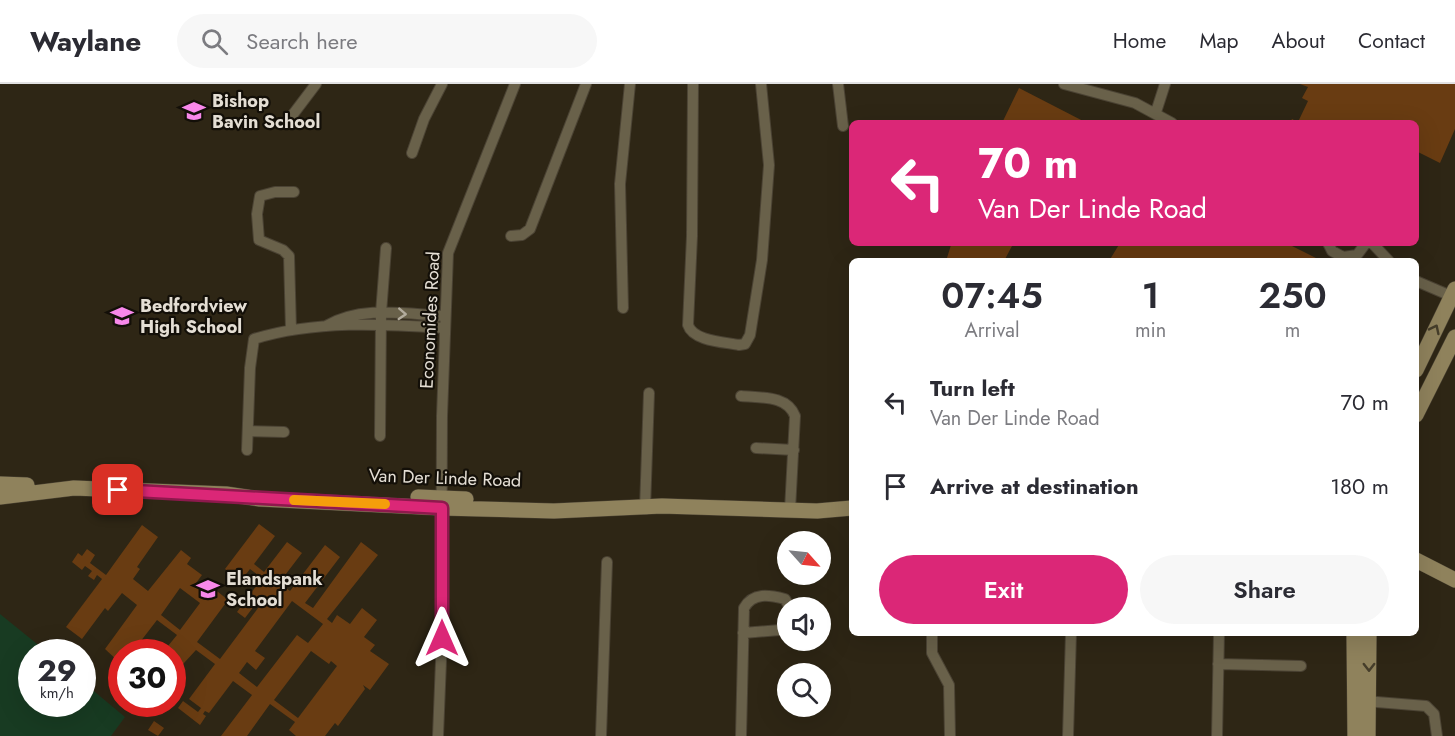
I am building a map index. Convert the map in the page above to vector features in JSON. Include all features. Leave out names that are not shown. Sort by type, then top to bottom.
[{"type":"main road","points":[[1419,364],[1453,292]]},
{"type":"main road","points":[[1419,409],[1455,337]]},
{"type":"main road","points":[[0,484],[74,488]]},
{"type":"main road","name":"Van Der Linde Road","points":[[0,496],[74,488],[226,494],[241,491],[272,491],[442,503],[817,511],[849,508]]},
{"type":"main road","name":"Van Der Linde Road","points":[[817,511],[849,517]]},
{"type":"main road","points":[[1419,562],[1455,580]]},
{"type":"main road","points":[[1354,636],[1368,736]]},
{"type":"main road","points":[[1355,736],[1362,701],[1369,636]]},
{"type":"street","points":[[291,117],[316,84]]},
{"type":"street","points":[[412,153],[424,119],[442,84]]},
{"type":"street","name":"Economides Road","points":[[438,736],[448,253],[452,238],[515,84]]},
{"type":"street","points":[[511,236],[522,235],[530,229],[586,84]]},
{"type":"street","points":[[623,308],[620,183],[630,84]]},
{"type":"street","points":[[693,84],[692,224],[688,325],[690,331],[696,336],[743,345],[750,335],[762,260],[768,177],[761,84]]},
{"type":"street","points":[[838,84],[843,126]]},
{"type":"street","points":[[1064,84],[1135,103],[1168,120]]},
{"type":"street","points":[[1156,112],[1165,84]]},
{"type":"street","points":[[291,330],[289,256],[283,250],[259,240],[257,214],[260,196],[275,192],[294,192]]},
{"type":"street","points":[[1330,246],[1337,255],[1352,258]]},
{"type":"street","points":[[1375,246],[1386,258]]},
{"type":"street","points":[[380,436],[381,313],[386,248]]},
{"type":"street","points":[[1419,282],[1453,292]]},
{"type":"street","points":[[326,326],[348,315],[381,313],[445,316]]},
{"type":"street","points":[[247,450],[251,346],[254,339],[291,330],[326,326],[445,328]]},
{"type":"street","points":[[645,506],[649,393]]},
{"type":"street","points":[[741,396],[785,401],[792,408],[795,416],[790,510]]},
{"type":"street","points":[[248,431],[284,432]]},
{"type":"street","points":[[756,448],[794,450]]},
{"type":"street","points":[[601,736],[607,562]]},
{"type":"street","points":[[741,736],[744,608],[753,597],[777,597]]},
{"type":"street","points":[[742,633],[777,630]]},
{"type":"street","points":[[932,636],[932,653],[949,685],[950,736]]},
{"type":"street","points":[[1068,736],[1071,636]]},
{"type":"street","points":[[1217,736],[1219,636]]},
{"type":"street","points":[[1218,664],[1301,666]]},
{"type":"street","points":[[1362,701],[1426,706],[1434,714],[1437,736]]},
{"type":"green space","points":[[0,614],[31,639],[18,639],[18,717],[96,717],[96,693],[108,703],[108,717],[125,717],[111,736],[0,736]]},
{"type":"building","points":[[1300,84],[1455,84],[1455,129],[1440,163],[1419,152],[1419,120],[1299,120],[1308,101],[1302,98],[1308,87]]},
{"type":"building","points":[[1019,88],[1081,120],[1003,120]]},
{"type":"building","points":[[951,246],[1012,246],[1006,258],[947,258]]},
{"type":"building","points":[[1118,246],[1292,246],[1316,258],[1111,258]]},
{"type":"building","points":[[259,524],[275,536],[254,564],[264,572],[287,542],[302,553],[279,583],[290,591],[325,545],[340,557],[305,603],[313,608],[361,542],[378,555],[327,619],[332,623],[337,615],[350,624],[362,608],[377,620],[364,637],[375,645],[370,651],[389,664],[370,690],[363,685],[365,689],[338,726],[335,723],[325,736],[296,736],[289,730],[295,722],[270,704],[247,736],[221,736],[252,695],[233,681],[209,713],[205,711],[203,714],[206,716],[200,725],[186,714],[186,703],[198,712],[201,708],[189,699],[215,664],[196,650],[186,661],[186,639],[174,639],[177,635],[157,620],[142,639],[112,639],[137,605],[122,593],[108,611],[105,608],[82,639],[66,627],[102,579],[97,575],[94,580],[88,576],[92,571],[85,566],[82,570],[72,562],[78,553],[82,556],[87,549],[95,555],[90,563],[106,575],[142,525],[158,537],[137,567],[140,569],[133,579],[148,591],[181,550],[191,558],[187,564],[202,575],[196,583],[208,592],[212,587],[228,600],[197,642],[220,659],[261,604],[258,601],[245,618],[237,612],[262,578],[250,569],[241,581],[225,569]],"holes":[[[180,588],[200,603],[180,630],[161,615]],[[292,601],[323,624],[308,643],[297,635],[257,687],[239,673],[247,662],[256,670],[265,658],[255,651]],[[311,651],[329,664],[331,661],[337,666],[298,718],[274,700]]]},
{"type":"building","points":[[154,721],[164,728],[158,736],[148,730]]},
{"type":"slow traffic","points":[[294,500],[385,504]]},
{"type":"place","name":"Bishop Bavin School","points":[[194,111]]},
{"type":"place","name":"Bedfordview High School","points":[[122,316]]},
{"type":"place","name":"Elandspank School","points":[[208,589]]},
{"type":"route","points":[[118,490],[226,494],[260,499],[442,508],[442,638]]}]
